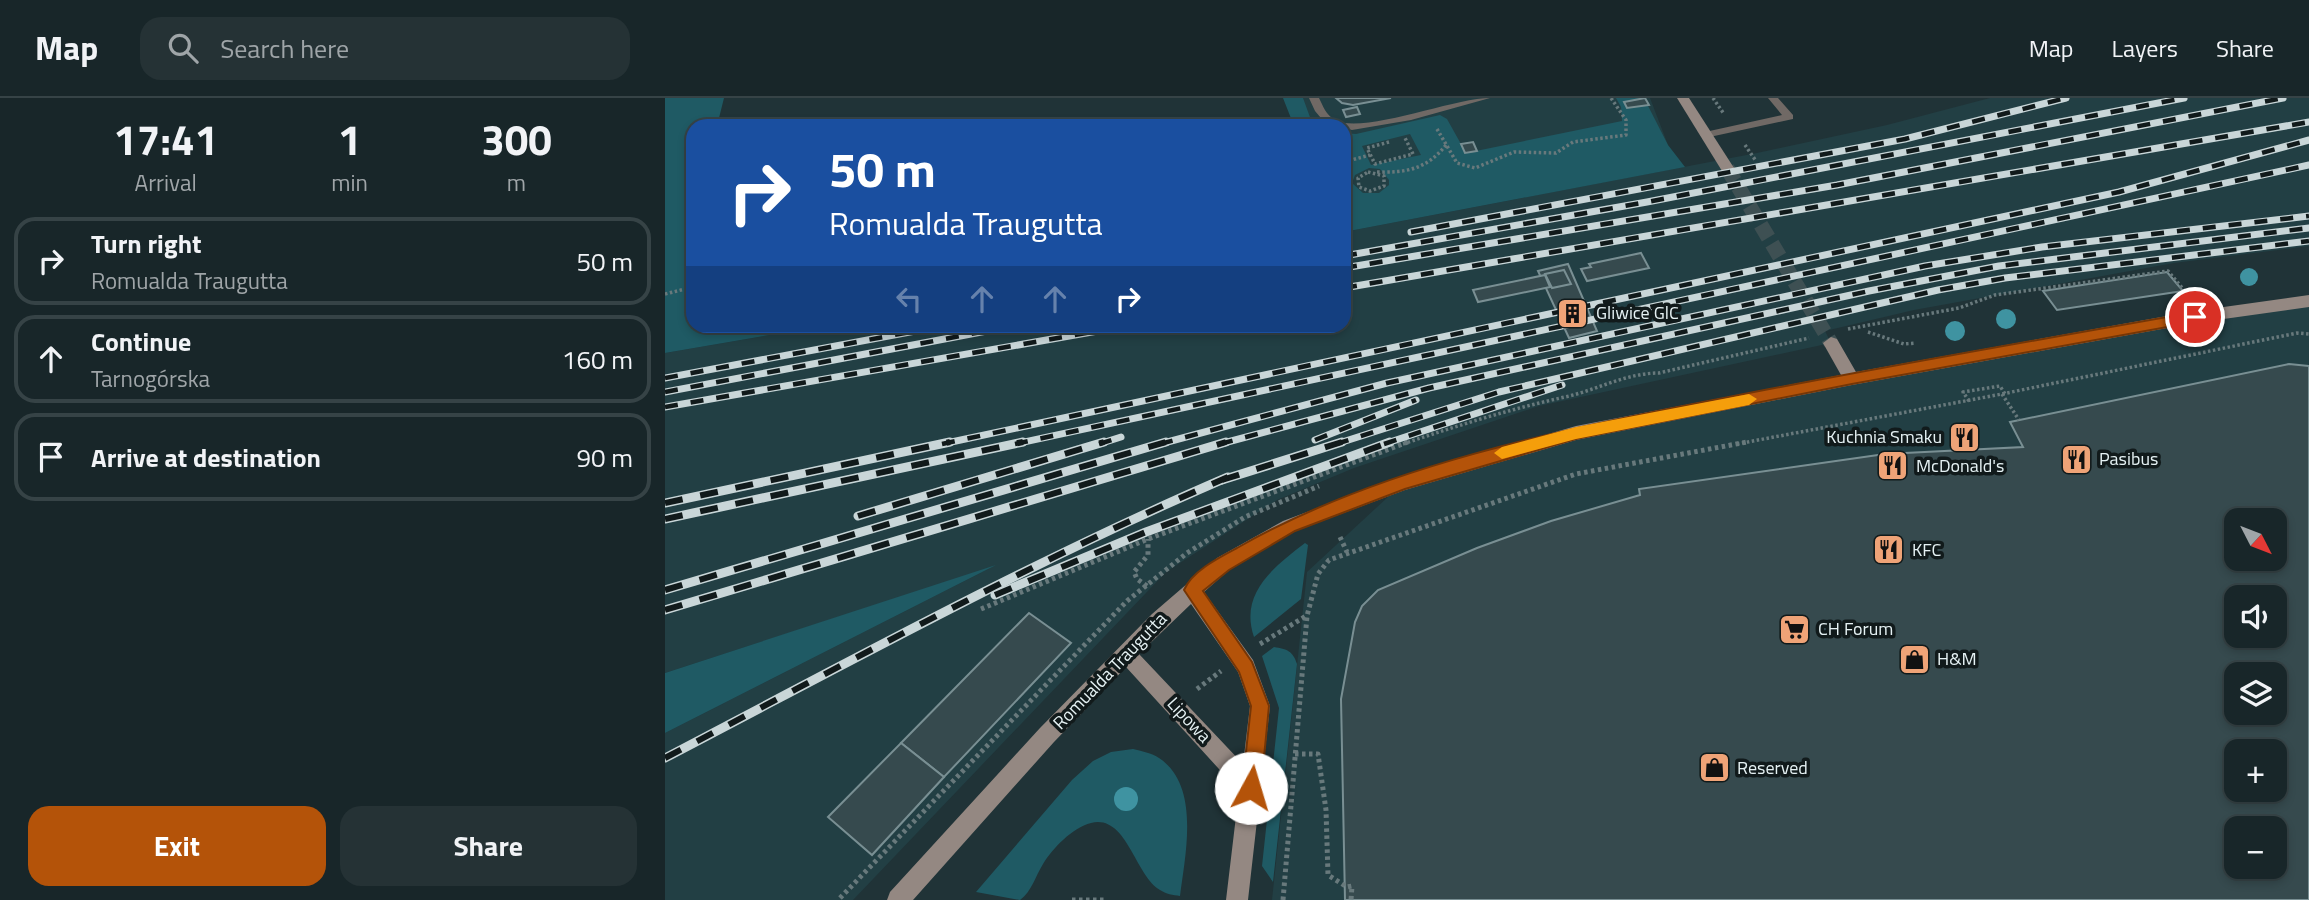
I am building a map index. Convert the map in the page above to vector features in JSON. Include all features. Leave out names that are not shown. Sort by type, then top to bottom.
[{"type":"main road","points":[[1682,98],[1727,167]]},
{"type":"main road","name":"Romualda Traugutta","points":[[898,900],[1047,735],[1126,653],[1223,564],[1289,526],[1403,483],[1576,433],[1852,379],[2195,317],[2309,302]]},
{"type":"main road","points":[[1830,337],[1852,379]]},
{"type":"main road","points":[[1192,590],[1246,667],[1260,706],[1237,900]]},
{"type":"main road","name":"Lipowa","points":[[1126,653],[1251,788]]},
{"type":"lane","points":[[1314,98],[1320,113],[1326,119]]},
{"type":"lane","points":[[1351,126],[1485,98]]},
{"type":"lane","points":[[1705,135],[1789,117],[1773,98]]},
{"type":"path","points":[[1433,123],[1457,163],[1475,168],[1514,152],[1556,153],[1573,142],[1626,135],[1627,126],[1611,98]]},
{"type":"path","points":[[1426,132],[1437,130]]},
{"type":"path","points":[[1392,141],[1367,148],[1375,164],[1413,154],[1405,138],[1415,135]]},
{"type":"path","points":[[1377,172],[1386,180],[1384,186],[1370,191],[1359,187],[1357,181],[1360,175],[1377,172],[1420,170],[1431,164],[1447,145]]},
{"type":"path","points":[[1351,160],[1370,155]]},
{"type":"path","points":[[981,609],[1148,539],[1405,443],[1539,400],[1565,397],[1641,373],[1659,373],[1830,337],[1959,308],[2018,291],[2168,271],[2189,297]]},
{"type":"path","points":[[665,294],[686,288]]},
{"type":"path","points":[[1868,332],[1904,344],[1923,343]]},
{"type":"path","points":[[1283,900],[1307,615],[1318,573],[1329,560],[1559,478],[1969,401],[2231,345],[2297,333],[2309,334]]},
{"type":"path","points":[[1977,382],[1982,389]]},
{"type":"path","points":[[1969,401],[1963,392],[2000,386],[2019,420]]},
{"type":"path","points":[[1340,537],[1347,552]]},
{"type":"path","points":[[1147,586],[1137,579],[1134,572],[1148,555],[1148,539]]},
{"type":"path","points":[[1256,646],[1307,615]]},
{"type":"path","points":[[1197,689],[1223,670]]},
{"type":"path","points":[[840,898],[1016,714]]},
{"type":"path","points":[[1295,754],[1318,754],[1326,810],[1328,875],[1347,887],[1352,886],[1351,900]]},
{"type":"path","points":[[1072,900],[1106,900]]},
{"type":"shaded area","points":[[665,98],[724,98],[719,119],[686,119],[686,333],[781,333],[665,353]]},
{"type":"shaded area","points":[[1283,98],[1303,98],[1311,119],[1291,119]]},
{"type":"shaded area","points":[[1287,98],[1650,98],[1668,145],[1351,213],[1351,119],[1294,119]]},
{"type":"shaded area","points":[[1616,98],[1644,98],[1668,145],[1685,167],[1351,231],[1351,134],[1440,115],[1447,119],[1466,153],[1622,121],[1621,107]],"holes":[[[1410,134],[1421,155],[1371,165],[1362,146]],[[1369,168],[1380,169],[1389,180],[1389,185],[1379,193],[1363,193],[1352,183],[1355,175]]]},
{"type":"shaded area","points":[[1990,98],[2309,98],[2309,246],[2174,263],[1914,310],[1825,331],[1831,343],[1539,406],[1354,468],[1277,500],[1166,572],[853,900],[665,900],[665,733],[990,568],[665,673],[665,353],[781,333],[1351,333],[1351,231],[1757,153],[1887,125]]},
{"type":"shaded area","name":"CH Forum","points":[[2309,301],[2309,900],[1272,900],[1307,572],[1403,483],[1576,433]]},
{"type":"shaded area","points":[[1305,543],[1308,545],[1301,599],[1254,637],[1251,607],[1255,594],[1271,572]]},
{"type":"shaded area","points":[[996,565],[665,733],[665,673]]},
{"type":"shaded area","points":[[1274,647],[1289,651],[1297,664],[1273,882],[1262,866],[1279,708],[1262,656]]},
{"type":"shaded area","points":[[1133,749],[1159,758],[1172,770],[1181,786],[1185,803],[1187,842],[1180,896],[1160,890],[1151,883],[1122,837],[1103,823],[1091,823],[1064,839],[1047,858],[1020,900],[976,892],[1072,780],[1093,761],[1111,752]]},
{"type":"building","points":[[1336,98],[1391,98],[1353,105],[1342,103]]},
{"type":"building","points":[[1645,98],[1649,105],[1627,108],[1624,102]]},
{"type":"building","points":[[1357,107],[1360,114],[1346,117],[1343,110]]},
{"type":"building","points":[[1473,142],[1477,151],[1465,153],[1461,144]]},
{"type":"building","points":[[1641,253],[1649,268],[1587,281],[1581,269],[1591,267],[1589,264]]},
{"type":"building","name":"Gliwice GlC","points":[[1568,264],[1597,331],[1569,338],[1538,271]]},
{"type":"building","points":[[1564,270],[1571,284],[1552,288],[1545,274]]},
{"type":"building","points":[[2167,272],[2183,291],[2057,310],[2043,291]]},
{"type":"building","points":[[1545,275],[1550,287],[1478,302],[1473,290]]},
{"type":"building","name":"CH Forum","points":[[2289,364],[2309,366],[2309,900],[1345,900],[1341,699],[1355,622],[1362,606],[1378,590],[1477,548],[1551,521],[1640,495],[1639,489],[1885,454],[2023,447],[2010,422]]},
{"type":"building","points":[[1029,613],[1071,643],[944,777],[901,743]]},
{"type":"building","points":[[901,743],[944,777],[872,855],[828,817]]},
{"type":"tunnel","points":[[1727,168],[1831,343]]},
{"type":"railway","points":[[1411,232],[1905,139],[2066,98]]},
{"type":"railway","points":[[1351,255],[1647,202],[2184,98]]},
{"type":"railway","points":[[1351,267],[1837,185],[2283,98]]},
{"type":"railway","points":[[1351,287],[2309,122]]},
{"type":"railway","points":[[942,444],[2119,192],[2309,140]]},
{"type":"railway","points":[[1015,444],[2309,165]]},
{"type":"railway","points":[[1160,444],[1387,383],[1925,266],[2042,247],[2309,216]]},
{"type":"railway","points":[[1220,444],[1429,388],[1869,291],[1999,266],[2309,228]]},
{"type":"railway","points":[[1336,444],[1499,392],[1938,290],[2005,278],[2309,241]]},
{"type":"railway","points":[[665,378],[905,333]]},
{"type":"railway","points":[[665,392],[976,333]]},
{"type":"railway","points":[[665,407],[1086,333]]},
{"type":"railway","points":[[1390,442],[1562,385]]},
{"type":"railway","points":[[1315,440],[1416,400]]},
{"type":"railway","points":[[1099,444],[1121,437]]},
{"type":"railway","points":[[665,503],[950,442]]},
{"type":"railway","points":[[665,519],[1023,442]]},
{"type":"railway","points":[[858,516],[1104,442]]},
{"type":"railway","points":[[665,590],[1166,442]]},
{"type":"railway","points":[[665,610],[1226,442]]},
{"type":"railway","points":[[1222,480],[1342,442]]},
{"type":"railway","points":[[995,595],[1146,532],[1390,442]]},
{"type":"railway","points":[[1384,444],[1390,442]]},
{"type":"railway","points":[[665,758],[1014,577],[1228,477]]},
{"type":"slow traffic","points":[[1502,453],[1576,433],[1749,399]]},
{"type":"place","name":"Gliwice GlC","points":[[1573,313]]},
{"type":"place","name":"Kuchnia Smaku","points":[[1965,437]]},
{"type":"place","name":"Pasibus","points":[[2076,459]]},
{"type":"place","name":"McDonald's","points":[[1893,466]]},
{"type":"place","name":"KFC","points":[[1889,550]]},
{"type":"place","name":"CH Forum","points":[[1795,629]]},
{"type":"place","name":"H&M","points":[[1914,659]]},
{"type":"place","name":"Reserved","points":[[1714,768]]},
{"type":"route","points":[[1251,788],[1260,706],[1246,667],[1192,590],[1223,564],[1289,526],[1403,483],[1576,433],[1852,379],[2195,317]]}]
